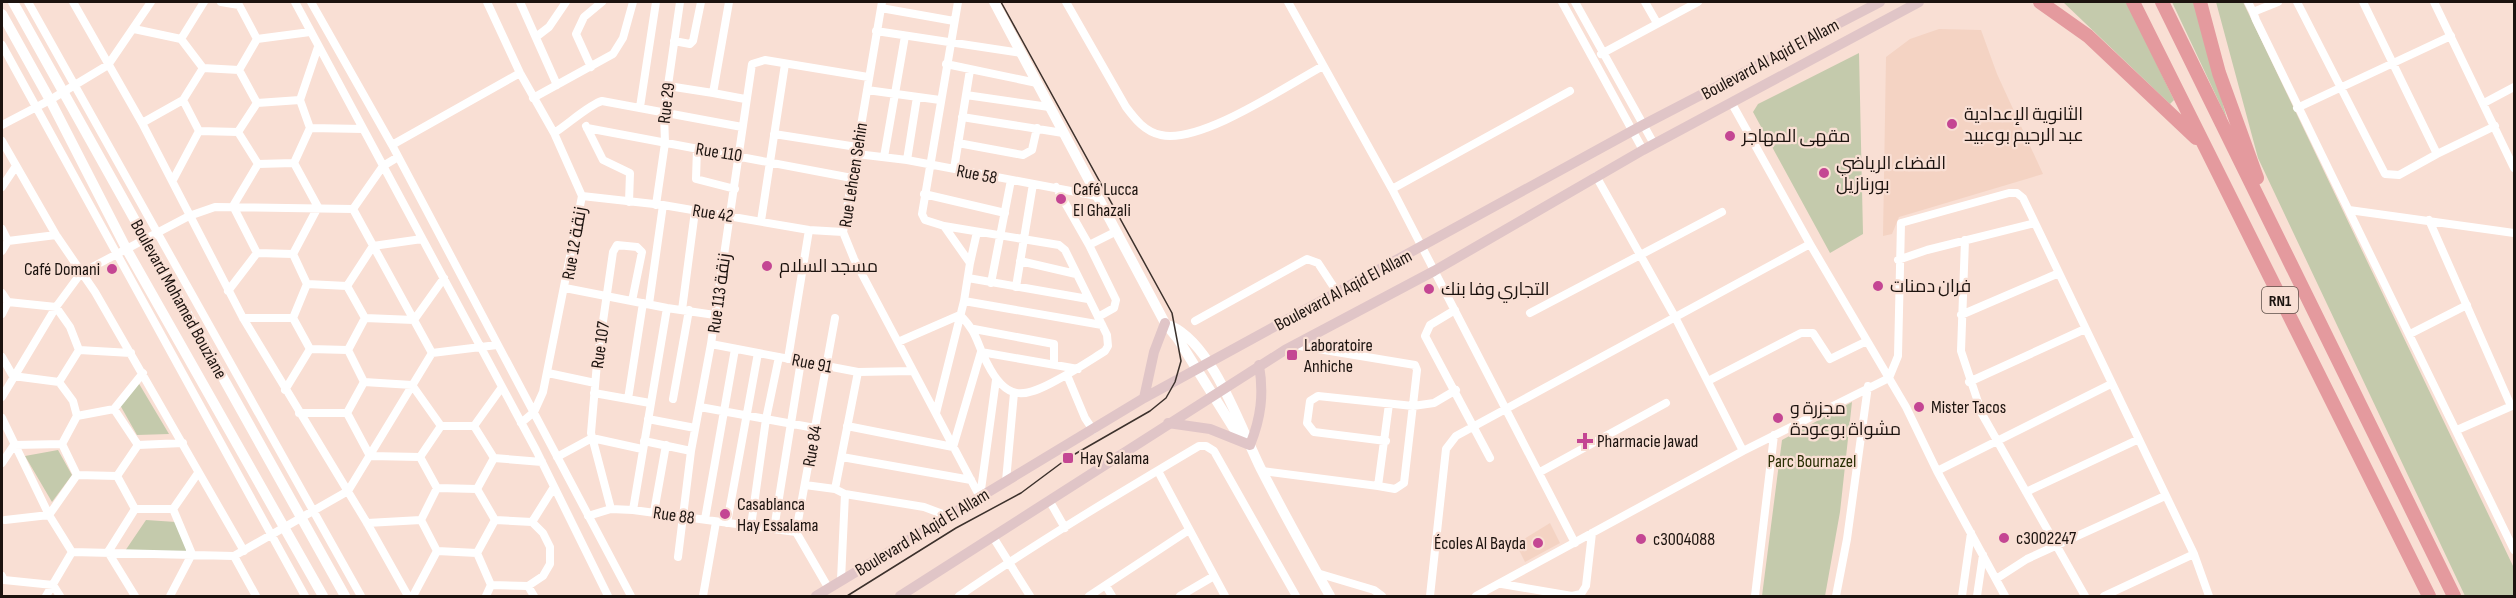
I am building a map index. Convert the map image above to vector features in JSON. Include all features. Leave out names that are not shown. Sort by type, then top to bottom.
[{"type":"highway","points":[[2040,2],[2088,36],[2201,142]]},
{"type":"highway","name":"RN1","points":[[2133,2],[2429,597]]},
{"type":"highway","name":"RN1","points":[[2162,2],[2454,597]]},
{"type":"highway","points":[[2200,2],[2220,73],[2279,239]]},
{"type":"main road","name":"Boulevard Al Aqid El Allam","points":[[816,597],[1144,398],[1644,125],[1880,2]]},
{"type":"main road","name":"Boulevard Al Aqid El Allam","points":[[900,597],[1168,423],[1293,345],[1434,271],[1596,176],[1919,2]]},
{"type":"main road","points":[[1144,398],[1152,360],[1165,323]]},
{"type":"main road","points":[[1168,423],[1210,429],[1250,445],[1261,414],[1262,389],[1259,365]]},
{"type":"street","name":"Boulevard Mohamed Bouziane","points":[[13,2],[63,92],[151,236],[345,597]]},
{"type":"street","points":[[28,2],[75,85],[151,236],[361,597]]},
{"type":"street","points":[[73,2],[173,180],[189,216],[243,318],[367,523],[408,597]]},
{"type":"street","points":[[2,125],[50,100],[108,65],[152,2]]},
{"type":"street","points":[[181,39],[204,2]]},
{"type":"street","points":[[221,2],[240,3],[257,39]]},
{"type":"street","points":[[295,2],[542,462],[604,595]]},
{"type":"street","points":[[311,2],[392,145],[631,597]]},
{"type":"street","name":"Rue 12 زنقة","points":[[487,2],[520,74],[554,133],[582,196],[548,373],[534,412]]},
{"type":"street","points":[[520,2],[557,85]]},
{"type":"street","points":[[536,37],[556,19],[566,2]]},
{"type":"street","points":[[591,66],[576,34],[584,17],[602,2]]},
{"type":"street","points":[[533,98],[613,54],[620,46],[633,2]]},
{"type":"street","points":[[640,107],[656,2]]},
{"type":"street","name":"Rue 29","points":[[628,399],[653,278],[665,143],[664,113],[680,2]]},
{"type":"street","points":[[674,41],[690,44],[693,42],[701,2]]},
{"type":"street","points":[[713,93],[729,2]]},
{"type":"street","points":[[958,2],[929,164],[922,218],[944,226],[1052,242],[1065,250],[1100,321],[1108,346],[1105,351],[1078,369],[1030,394],[1014,393],[996,380],[981,352],[974,329],[960,315]]},
{"type":"street","points":[[992,2],[1165,323],[1178,339],[1195,370],[1236,432],[1250,445]]},
{"type":"street","points":[[1066,2],[1125,107],[1138,122],[1159,135],[1174,136],[1207,129],[1323,66]]},
{"type":"street","points":[[1288,2],[1423,247],[1575,543]]},
{"type":"street","points":[[1562,2],[1643,150]]},
{"type":"street","points":[[1575,2],[1654,144]]},
{"type":"street","points":[[1645,2],[1656,23]]},
{"type":"street","points":[[1593,58],[1698,2]]},
{"type":"street","points":[[2248,2],[2297,108],[2410,334],[2514,550]]},
{"type":"street","points":[[2253,12],[2278,2]]},
{"type":"street","points":[[2297,2],[2385,174],[2399,176],[2437,154],[2495,126]]},
{"type":"street","points":[[2363,2],[2437,154]]},
{"type":"street","points":[[2434,2],[2514,168]]},
{"type":"street","points":[[881,5],[954,21]]},
{"type":"street","name":"Rue Lehcen Sehin","points":[[881,5],[843,232],[854,259],[980,497]]},
{"type":"street","name":"Boulevard Mohamed Bouziane","points":[[2,14],[50,100],[122,252],[323,597]]},
{"type":"street","points":[[134,29],[181,39],[203,68],[238,70]]},
{"type":"street","points":[[876,31],[1021,53]]},
{"type":"street","points":[[257,39],[310,32]]},
{"type":"street","points":[[884,157],[905,36]]},
{"type":"street","points":[[2297,108],[2451,36]]},
{"type":"street","points":[[238,70],[257,39]]},
{"type":"street","points":[[2,45],[122,252],[305,597]]},
{"type":"street","points":[[294,163],[310,128],[300,100],[318,46]]},
{"type":"street","name":"Rue 113 زنقة","points":[[678,557],[691,451],[711,344],[735,189],[750,71],[752,64],[760,60],[785,64]]},
{"type":"street","points":[[761,221],[785,64],[868,77]]},
{"type":"street","points":[[946,64],[1037,83]]},
{"type":"street","points":[[142,123],[183,100],[203,68]]},
{"type":"street","points":[[238,70],[257,103]]},
{"type":"street","points":[[954,169],[970,70]]},
{"type":"street","points":[[392,145],[520,74]]},
{"type":"street","points":[[668,86],[745,99]]},
{"type":"street","points":[[2484,103],[2514,87]]},
{"type":"street","points":[[867,90],[940,100]]},
{"type":"street","points":[[1392,189],[1569,91]]},
{"type":"street","points":[[966,95],[1049,107]]},
{"type":"street","points":[[907,160],[917,97]]},
{"type":"street","points":[[183,100],[199,131]]},
{"type":"street","points":[[257,103],[300,100]]},
{"type":"street","points":[[554,133],[580,116],[591,105],[602,101],[742,127]]},
{"type":"street","points":[[1731,102],[1888,378],[2005,597]]},
{"type":"street","points":[[238,132],[257,103]]},
{"type":"street","points":[[580,116],[603,160],[630,172],[629,202]]},
{"type":"street","points":[[962,117],[1063,133]]},
{"type":"street","points":[[310,128],[363,129]]},
{"type":"street","name":"Rue 110","points":[[586,128],[852,178]]},
{"type":"street","points":[[958,143],[1023,155],[1032,150],[1037,128]]},
{"type":"street","points":[[173,180],[199,131]]},
{"type":"street","points":[[199,131],[238,132]]},
{"type":"street","points":[[238,132],[258,164]]},
{"type":"street","name":"Rue 58","points":[[774,134],[884,157],[1097,196]]},
{"type":"street","points":[[2,141],[56,235],[131,352],[244,551]]},
{"type":"street","points":[[697,148],[696,178],[735,189]]},
{"type":"street","points":[[353,209],[383,166],[398,157]]},
{"type":"street","points":[[258,164],[294,163]]},
{"type":"street","points":[[294,163],[318,207]]},
{"type":"street","points":[[233,206],[258,164]]},
{"type":"street","points":[[2,187],[16,166]]},
{"type":"street","points":[[1596,176],[1675,318],[1743,451]]},
{"type":"street","points":[[991,283],[1011,180]]},
{"type":"street","points":[[1016,287],[1033,184]]},
{"type":"street","points":[[1056,188],[1089,245],[1116,300],[1114,308],[1100,321]]},
{"type":"street","points":[[1476,597],[1492,592],[1502,584],[1592,533],[1743,451],[1868,386],[1888,378],[1898,356],[1898,260],[1901,223],[2009,193],[2017,193],[2023,198],[2110,384],[2194,554],[2210,597]]},
{"type":"street","points":[[924,194],[1005,213]]},
{"type":"street","name":"Rue 42","points":[[582,196],[660,205],[809,230],[843,232]]},
{"type":"street","points":[[233,206],[256,253]]},
{"type":"street","points":[[2,398],[56,307],[81,273],[189,216],[215,207],[353,209]]},
{"type":"street","points":[[293,254],[318,207]]},
{"type":"street","points":[[353,209],[432,353]]},
{"type":"street","points":[[2349,210],[2514,233]]},
{"type":"street","points":[[674,399],[695,211]]},
{"type":"street","points":[[1530,313],[1722,212]]},
{"type":"street","points":[[2428,220],[2513,405],[2457,430]]},
{"type":"street","points":[[1898,260],[1965,240],[2035,223]]},
{"type":"street","points":[[944,226],[970,263]]},
{"type":"street","points":[[2,229],[8,241]]},
{"type":"street","points":[[751,526],[766,419],[784,358],[809,230]]},
{"type":"street","points":[[936,413],[964,301],[977,232]]},
{"type":"street","points":[[1089,245],[1115,232]]},
{"type":"street","points":[[8,241],[56,235]]},
{"type":"street","points":[[347,286],[373,246],[422,239]]},
{"type":"street","points":[[1965,240],[1961,351],[1969,382],[1982,414],[2085,597]]},
{"type":"street","points":[[2,251],[8,241]]},
{"type":"street","name":"Rue 107","points":[[611,509],[592,438],[595,383],[614,247],[619,244],[637,247],[642,252],[637,275]]},
{"type":"street","points":[[1430,597],[1446,449],[1456,436],[1810,244]]},
{"type":"street","points":[[256,253],[293,254]]},
{"type":"street","points":[[228,291],[256,253]]},
{"type":"street","points":[[293,254],[308,284]]},
{"type":"street","points":[[1195,321],[1306,260],[1318,263],[1336,292]]},
{"type":"street","points":[[1020,261],[1076,274]]},
{"type":"street","points":[[1961,315],[2059,273]]},
{"type":"street","points":[[632,301],[637,275],[653,278]]},
{"type":"street","points":[[414,320],[444,278]]},
{"type":"street","points":[[968,278],[1088,299]]},
{"type":"street","points":[[308,284],[347,286]]},
{"type":"street","points":[[293,318],[308,284]]},
{"type":"street","points":[[347,286],[365,318]]},
{"type":"street","points":[[565,288],[715,315]]},
{"type":"street","points":[[2,293],[8,302]]},
{"type":"street","points":[[964,301],[1100,321]]},
{"type":"street","points":[[8,302],[56,307],[70,327],[79,350]]},
{"type":"street","points":[[2,314],[8,302]]},
{"type":"street","points":[[2410,334],[2467,305]]},
{"type":"street","points":[[633,510],[667,308]]},
{"type":"street","points":[[1455,310],[1430,325],[1425,336],[1475,425],[1490,458]]},
{"type":"street","points":[[898,342],[960,315]]},
{"type":"street","points":[[243,318],[293,318]]},
{"type":"street","points":[[293,318],[310,349]]},
{"type":"street","points":[[365,318],[414,320]]},
{"type":"street","points":[[348,350],[365,318]]},
{"type":"street","name":"Rue 84","points":[[796,532],[836,318]]},
{"type":"street","points":[[1165,323],[1186,336],[1208,363],[1223,388],[1262,471],[1330,597]]},
{"type":"street","points":[[974,329],[1054,344],[1054,364]]},
{"type":"street","points":[[1969,382],[2085,329]]},
{"type":"street","points":[[1708,381],[1801,333],[1812,333],[1830,359],[1867,341]]},
{"type":"street","name":"Rue 91","points":[[711,344],[858,372],[913,371]]},
{"type":"street","points":[[432,353],[497,345]]},
{"type":"street","points":[[1262,471],[1395,489],[1404,483],[1417,370],[1410,362],[1293,345]]},
{"type":"street","points":[[310,349],[348,350]]},
{"type":"street","points":[[285,390],[310,349]]},
{"type":"street","points":[[705,519],[735,349]]},
{"type":"street","points":[[79,350],[131,352]]},
{"type":"street","points":[[58,382],[79,350]]},
{"type":"street","points":[[348,350],[364,382]]},
{"type":"street","points":[[981,352],[1078,369]]},
{"type":"street","points":[[847,426],[953,447],[981,352]]},
{"type":"street","points":[[72,552],[234,556],[244,551],[348,491],[432,353]]},
{"type":"street","points":[[727,523],[758,353]]},
{"type":"street","points":[[2,357],[13,376]]},
{"type":"street","points":[[774,529],[801,361]]},
{"type":"street","points":[[835,489],[858,372]]},
{"type":"street","points":[[77,416],[114,409],[143,373]]},
{"type":"street","points":[[548,373],[595,383]]},
{"type":"street","points":[[1067,375],[1085,418],[1093,430]]},
{"type":"street","points":[[13,376],[58,382],[73,401],[77,416],[62,444]]},
{"type":"street","points":[[980,497],[996,380]]},
{"type":"street","points":[[364,382],[412,385]]},
{"type":"street","points":[[347,413],[364,382]]},
{"type":"street","points":[[1937,471],[2110,384]]},
{"type":"street","points":[[412,385],[441,426]]},
{"type":"street","points":[[1836,597],[1847,539],[1868,386]]},
{"type":"street","points":[[474,426],[502,387]]},
{"type":"street","points":[[1386,441],[1314,432],[1307,423],[1313,397],[1413,406],[1434,403],[1456,390]]},
{"type":"street","points":[[594,393],[650,403]]},
{"type":"street","points":[[1006,481],[1014,393]]},
{"type":"street","points":[[1540,472],[1666,403]]},
{"type":"street","points":[[1377,486],[1386,441],[1389,404]]},
{"type":"street","points":[[700,407],[815,428]]},
{"type":"street","points":[[114,409],[138,445]]},
{"type":"street","points":[[520,423],[534,412]]},
{"type":"street","points":[[299,413],[347,413]]},
{"type":"street","points":[[347,413],[370,456]]},
{"type":"street","points":[[2,418],[49,515],[72,552]]},
{"type":"street","points":[[648,419],[695,428]]},
{"type":"street","points":[[441,426],[474,426]]},
{"type":"street","points":[[420,457],[441,426]]},
{"type":"street","points":[[474,426],[494,458]]},
{"type":"street","points":[[1755,597],[1774,435]]},
{"type":"street","points":[[557,457],[592,438],[643,445],[666,445],[691,451]]},
{"type":"street","points":[[2026,492],[2137,440]]},
{"type":"street","points":[[138,445],[183,443]]},
{"type":"street","points":[[14,445],[62,444]]},
{"type":"street","points":[[62,444],[77,475]]},
{"type":"street","points":[[2,463],[14,445]]},
{"type":"street","points":[[117,476],[138,445]]},
{"type":"street","points":[[654,512],[666,445]]},
{"type":"street","points":[[959,597],[1008,562],[1199,446],[1210,447],[1296,597]]},
{"type":"street","points":[[370,456],[420,457]]},
{"type":"street","points":[[420,457],[437,488]]},
{"type":"street","points":[[842,457],[971,480]]},
{"type":"street","points":[[494,458],[542,462]]},
{"type":"street","points":[[477,489],[494,458]]},
{"type":"street","points":[[1158,471],[1225,597]]},
{"type":"street","points":[[173,509],[198,473]]},
{"type":"street","points":[[77,475],[117,476]]},
{"type":"street","points":[[3,520],[49,515],[77,475]]},
{"type":"street","points":[[117,476],[135,508]]},
{"type":"street","points":[[805,485],[835,489],[846,496],[924,507],[948,516]]},
{"type":"street","points":[[532,522],[554,487]]},
{"type":"street","points":[[437,488],[477,489]]},
{"type":"street","points":[[421,519],[437,488]]},
{"type":"street","points":[[477,489],[495,520]]},
{"type":"street","points":[[841,580],[846,496]]},
{"type":"street","points":[[1996,579],[2027,559],[2165,496]]},
{"type":"street","points":[[1049,500],[1065,528]]},
{"type":"street","points":[[135,508],[173,509]]},
{"type":"street","points":[[108,552],[135,508]]},
{"type":"street","points":[[170,597],[192,554],[173,509]]},
{"type":"street","name":"Rue 88","points":[[588,516],[611,509],[633,510],[796,532]]},
{"type":"street","points":[[367,523],[421,519]]},
{"type":"street","points":[[421,519],[437,551]]},
{"type":"street","points":[[491,585],[528,586],[543,576],[550,557],[548,541],[532,522],[495,520]]},
{"type":"street","points":[[477,553],[495,520]]},
{"type":"street","points":[[703,597],[716,522]]},
{"type":"street","points":[[1089,597],[1189,530]]},
{"type":"street","points":[[796,532],[829,589]]},
{"type":"street","points":[[1962,597],[1971,532]]},
{"type":"street","points":[[1502,584],[1572,596],[1581,594],[1586,586],[1592,533]]},
{"type":"street","points":[[993,537],[1030,597]]},
{"type":"street","points":[[437,551],[477,553]]},
{"type":"street","points":[[413,597],[437,551]]},
{"type":"street","points":[[46,597],[72,552]]},
{"type":"street","points":[[108,552],[135,597]]},
{"type":"street","points":[[477,553],[491,585],[486,597]]},
{"type":"street","points":[[2104,597],[2194,554]]},
{"type":"street","points":[[1977,597],[1983,555]]},
{"type":"street","points":[[234,556],[252,595]]},
{"type":"street","points":[[1317,573],[1374,590],[1382,597]]},
{"type":"street","points":[[1180,597],[1214,576]]},
{"type":"street","points":[[2,581],[53,585]]},
{"type":"street","points":[[53,585],[60,597]]},
{"type":"street","points":[[528,586],[534,597]]},
{"type":"street","points":[[1106,586],[1112,597]]},
{"type":"shaded area","name":"الثانوية الإعدادية عبد الرحيم بوعبيد","points":[[1939,29],[1981,30],[1997,74],[2043,174],[1899,217],[1892,234],[1883,236],[1886,57],[1910,39]]},
{"type":"shaded area","name":"Écoles Al Bayda","points":[[1550,523],[1560,543],[1525,562],[1516,544]]},
{"type":"green space","points":[[2063,2],[2127,2],[2174,100],[2170,104]]},
{"type":"green space","points":[[2172,2],[2195,2],[2227,119]]},
{"type":"green space","points":[[2216,2],[2243,2],[2514,568],[2514,596],[2465,596],[2258,158]]},
{"type":"green space","name":"الفضاء الرياضي بورنازيل","points":[[1859,53],[1863,234],[1830,253],[1753,112],[1758,104]]},
{"type":"green space","points":[[138,382],[169,434],[137,435],[120,405]]},
{"type":"green space","name":"Parc Bournazel","points":[[1852,402],[1840,512],[1825,596],[1762,596],[1782,440]]},
{"type":"green space","points":[[58,450],[72,475],[52,502],[25,456]]},
{"type":"green space","points":[[146,520],[176,522],[189,552],[125,551]]},
{"type":"tram line","points":[[847,596],[956,528],[1021,493],[1068,458],[1150,411],[1166,398],[1175,382],[1181,361],[1172,313],[1001,2]]},
{"type":"place","name":"الثانوية الإعدادية عبد الرحيم بوعبيد","points":[[1952,124]]},
{"type":"place","name":"مقهى المهاجر","points":[[1730,136]]},
{"type":"place","name":"الفضاء الرياضي بورنازيل","points":[[1824,173]]},
{"type":"place","name":"Café Lucca El Ghazali","points":[[1061,199]]},
{"type":"place","name":"مسجد السلام","points":[[767,266]]},
{"type":"place","name":"Café Domani","points":[[112,269]]},
{"type":"place","name":"فران دمنات","points":[[1878,286]]},
{"type":"place","name":"التجاري وفا بنك","points":[[1429,289]]},
{"type":"place","name":"Laboratoire Anhiche","points":[[1292,355]]},
{"type":"place","name":"Mister Tacos","points":[[1919,407]]},
{"type":"place","name":"مجزرة و مشواة بوعودة","points":[[1778,418]]},
{"type":"place","name":"Pharmacie Jawad","points":[[1585,441]]},
{"type":"place","name":"Hay Salama","points":[[1068,458]]},
{"type":"place","name":"Casablanca Hay Essalama","points":[[725,514]]},
{"type":"place","name":"c3002247","points":[[2004,538]]},
{"type":"place","name":"c3004088","points":[[1641,539]]},
{"type":"place","name":"Écoles Al Bayda","points":[[1538,543]]}]
